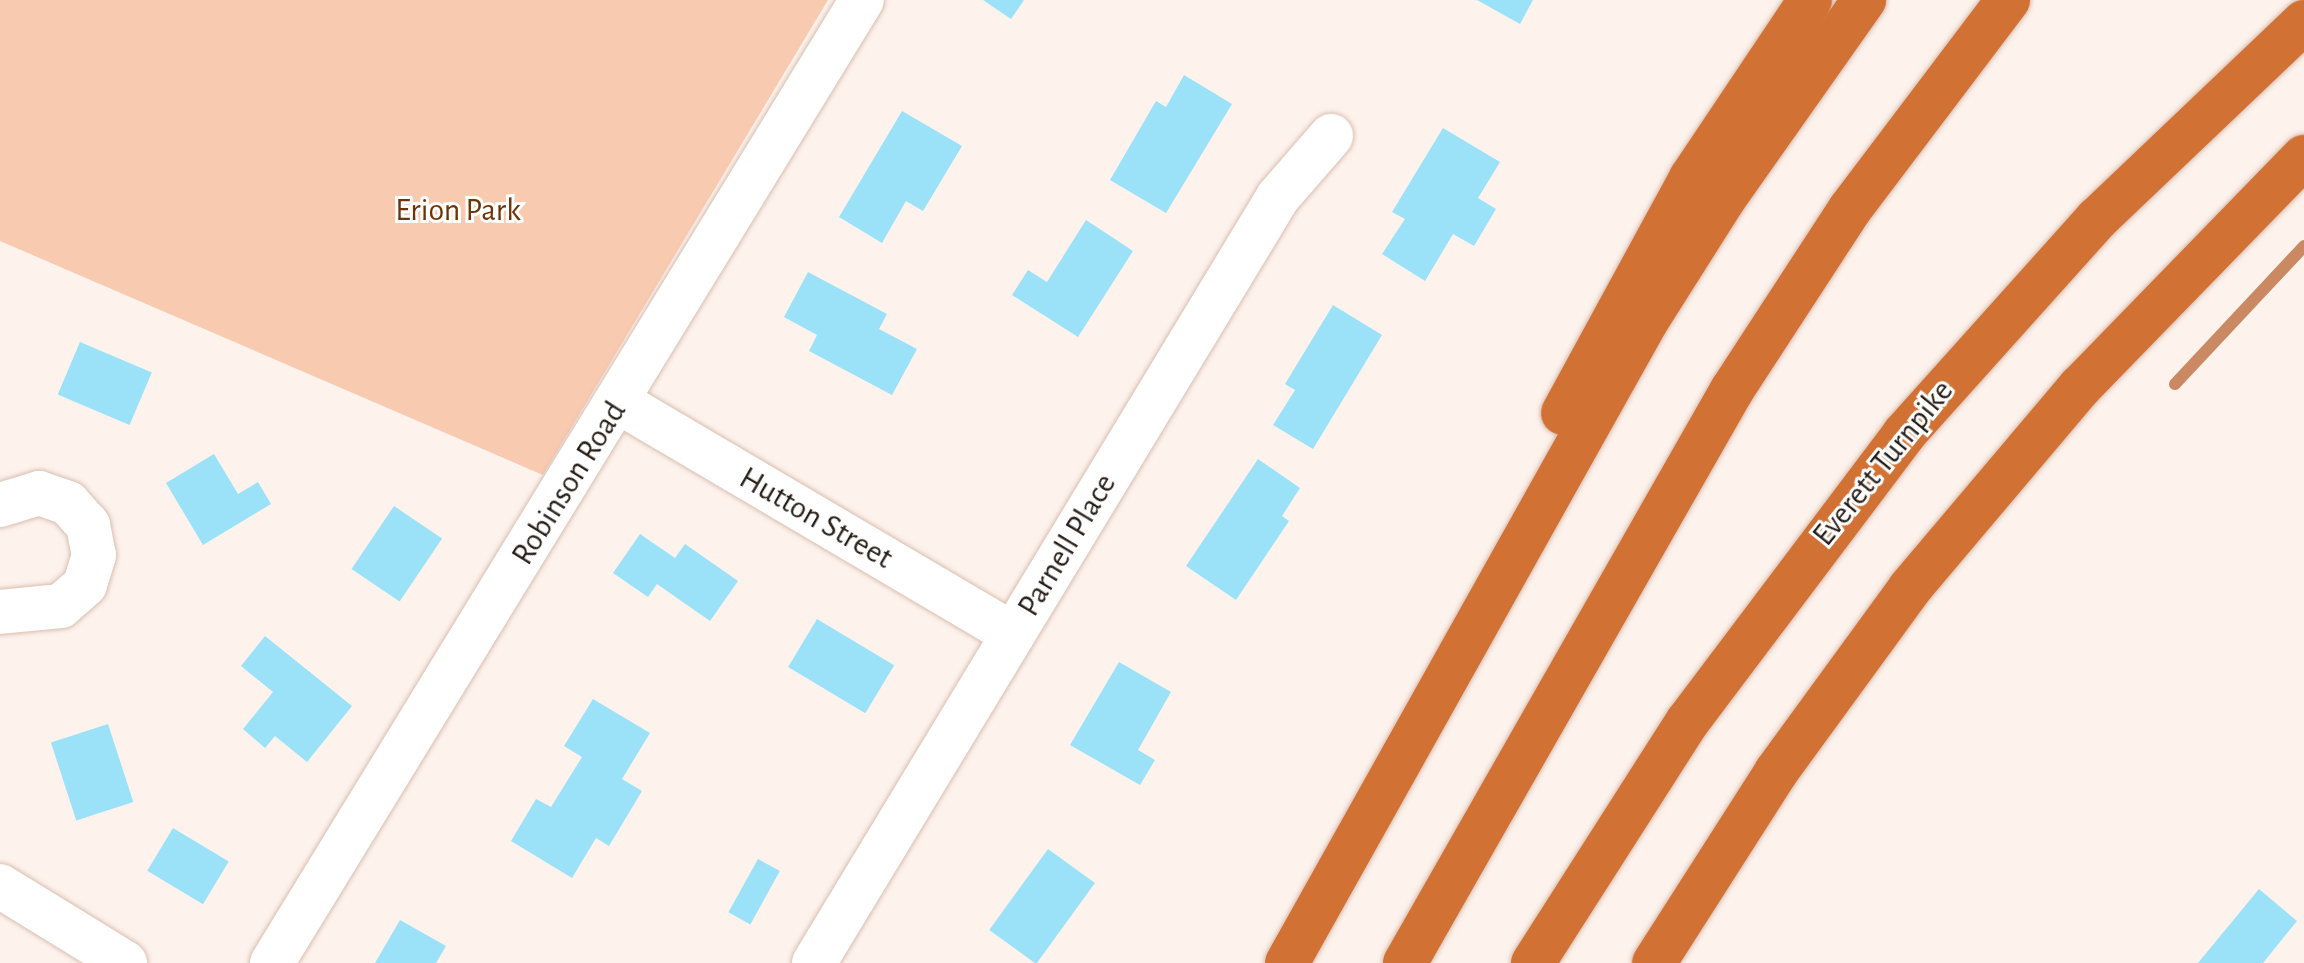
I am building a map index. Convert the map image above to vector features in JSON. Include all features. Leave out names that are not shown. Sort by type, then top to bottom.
[{"type":"highway","points":[[1328,889],[1618,305],[1691,178],[1810,0]]},
{"type":"highway","points":[[1287,963],[1646,322],[1723,200],[1864,0]]},
{"type":"highway","points":[[1405,963],[1747,365],[1891,151],[2008,0]]},
{"type":"highway","points":[[2048,271],[2178,118],[2291,0]]},
{"type":"highway","name":"Everett Turnpike","points":[[1533,963],[1648,781],[1797,569],[1904,434],[2048,271],[2149,167],[2304,22]]},
{"type":"highway","points":[[1654,963],[1776,772],[1910,588],[2089,377],[2304,157]]},
{"type":"street","name":"Robinson Road","points":[[272,963],[619,402],[862,0]]},
{"type":"street","name":"Parnell Place","points":[[814,963],[1278,197],[1331,136]]},
{"type":"street","name":"Hutton Street","points":[[619,402],[1013,634]]},
{"type":"street","points":[[0,505],[39,493],[68,503],[88,525],[94,555],[85,585],[61,606],[0,612]]},
{"type":"street","points":[[0,886],[125,963]]},
{"type":"green space","name":"Erion Park","points":[[0,0],[828,0],[543,475],[0,241]]},
{"type":"building","points":[[983,0],[1024,0],[1011,19]]},
{"type":"building","points":[[1477,0],[1533,0],[1520,24]]},
{"type":"building","points":[[1184,75],[1232,104],[1166,213],[1110,180],[1156,101],[1166,107]]},
{"type":"building","points":[[902,111],[962,146],[923,211],[906,201],[882,243],[839,217]]},
{"type":"building","points":[[1443,128],[1500,162],[1478,198],[1496,209],[1474,246],[1453,234],[1425,281],[1382,254],[1405,219],[1392,212]]},
{"type":"building","points":[[1086,220],[1133,251],[1078,337],[1012,295],[1028,270],[1047,282]]},
{"type":"building","points":[[808,272],[887,314],[879,329],[917,349],[892,395],[809,351],[817,335],[784,317]]},
{"type":"building","points":[[1333,305],[1382,335],[1313,449],[1273,425],[1295,390],[1285,384]]},
{"type":"building","points":[[80,342],[152,372],[130,425],[58,394]]},
{"type":"building","points":[[214,454],[238,494],[258,482],[271,504],[203,545],[166,483]]},
{"type":"building","points":[[1258,459],[1300,488],[1282,516],[1289,521],[1236,600],[1186,566]]},
{"type":"building","points":[[394,506],[442,538],[400,601],[352,569]]},
{"type":"building","points":[[640,534],[675,558],[685,544],[738,581],[710,621],[657,584],[648,597],[613,573]]},
{"type":"building","points":[[817,619],[894,665],[865,713],[788,667]]},
{"type":"building","points":[[265,636],[352,706],[307,762],[275,736],[265,748],[243,729],[273,692],[241,666]]},
{"type":"building","points":[[1119,662],[1171,692],[1138,750],[1155,760],[1140,785],[1070,745]]},
{"type":"building","points":[[593,699],[650,733],[622,779],[642,791],[609,846],[596,838],[572,878],[511,841],[536,799],[551,807],[582,757],[564,746]]},
{"type":"building","points":[[108,724],[133,802],[76,821],[51,743]]},
{"type":"building","points":[[173,828],[229,861],[203,904],[147,871]]},
{"type":"building","points":[[1048,849],[1095,883],[1037,963],[989,930]]},
{"type":"building","points":[[758,859],[780,871],[750,924],[728,912]]},
{"type":"building","points":[[2259,889],[2297,921],[2263,963],[2198,963]]},
{"type":"building","points":[[400,920],[446,946],[436,963],[375,963]]},
{"type":"waterway","points":[[2175,384],[2304,246]]}]
